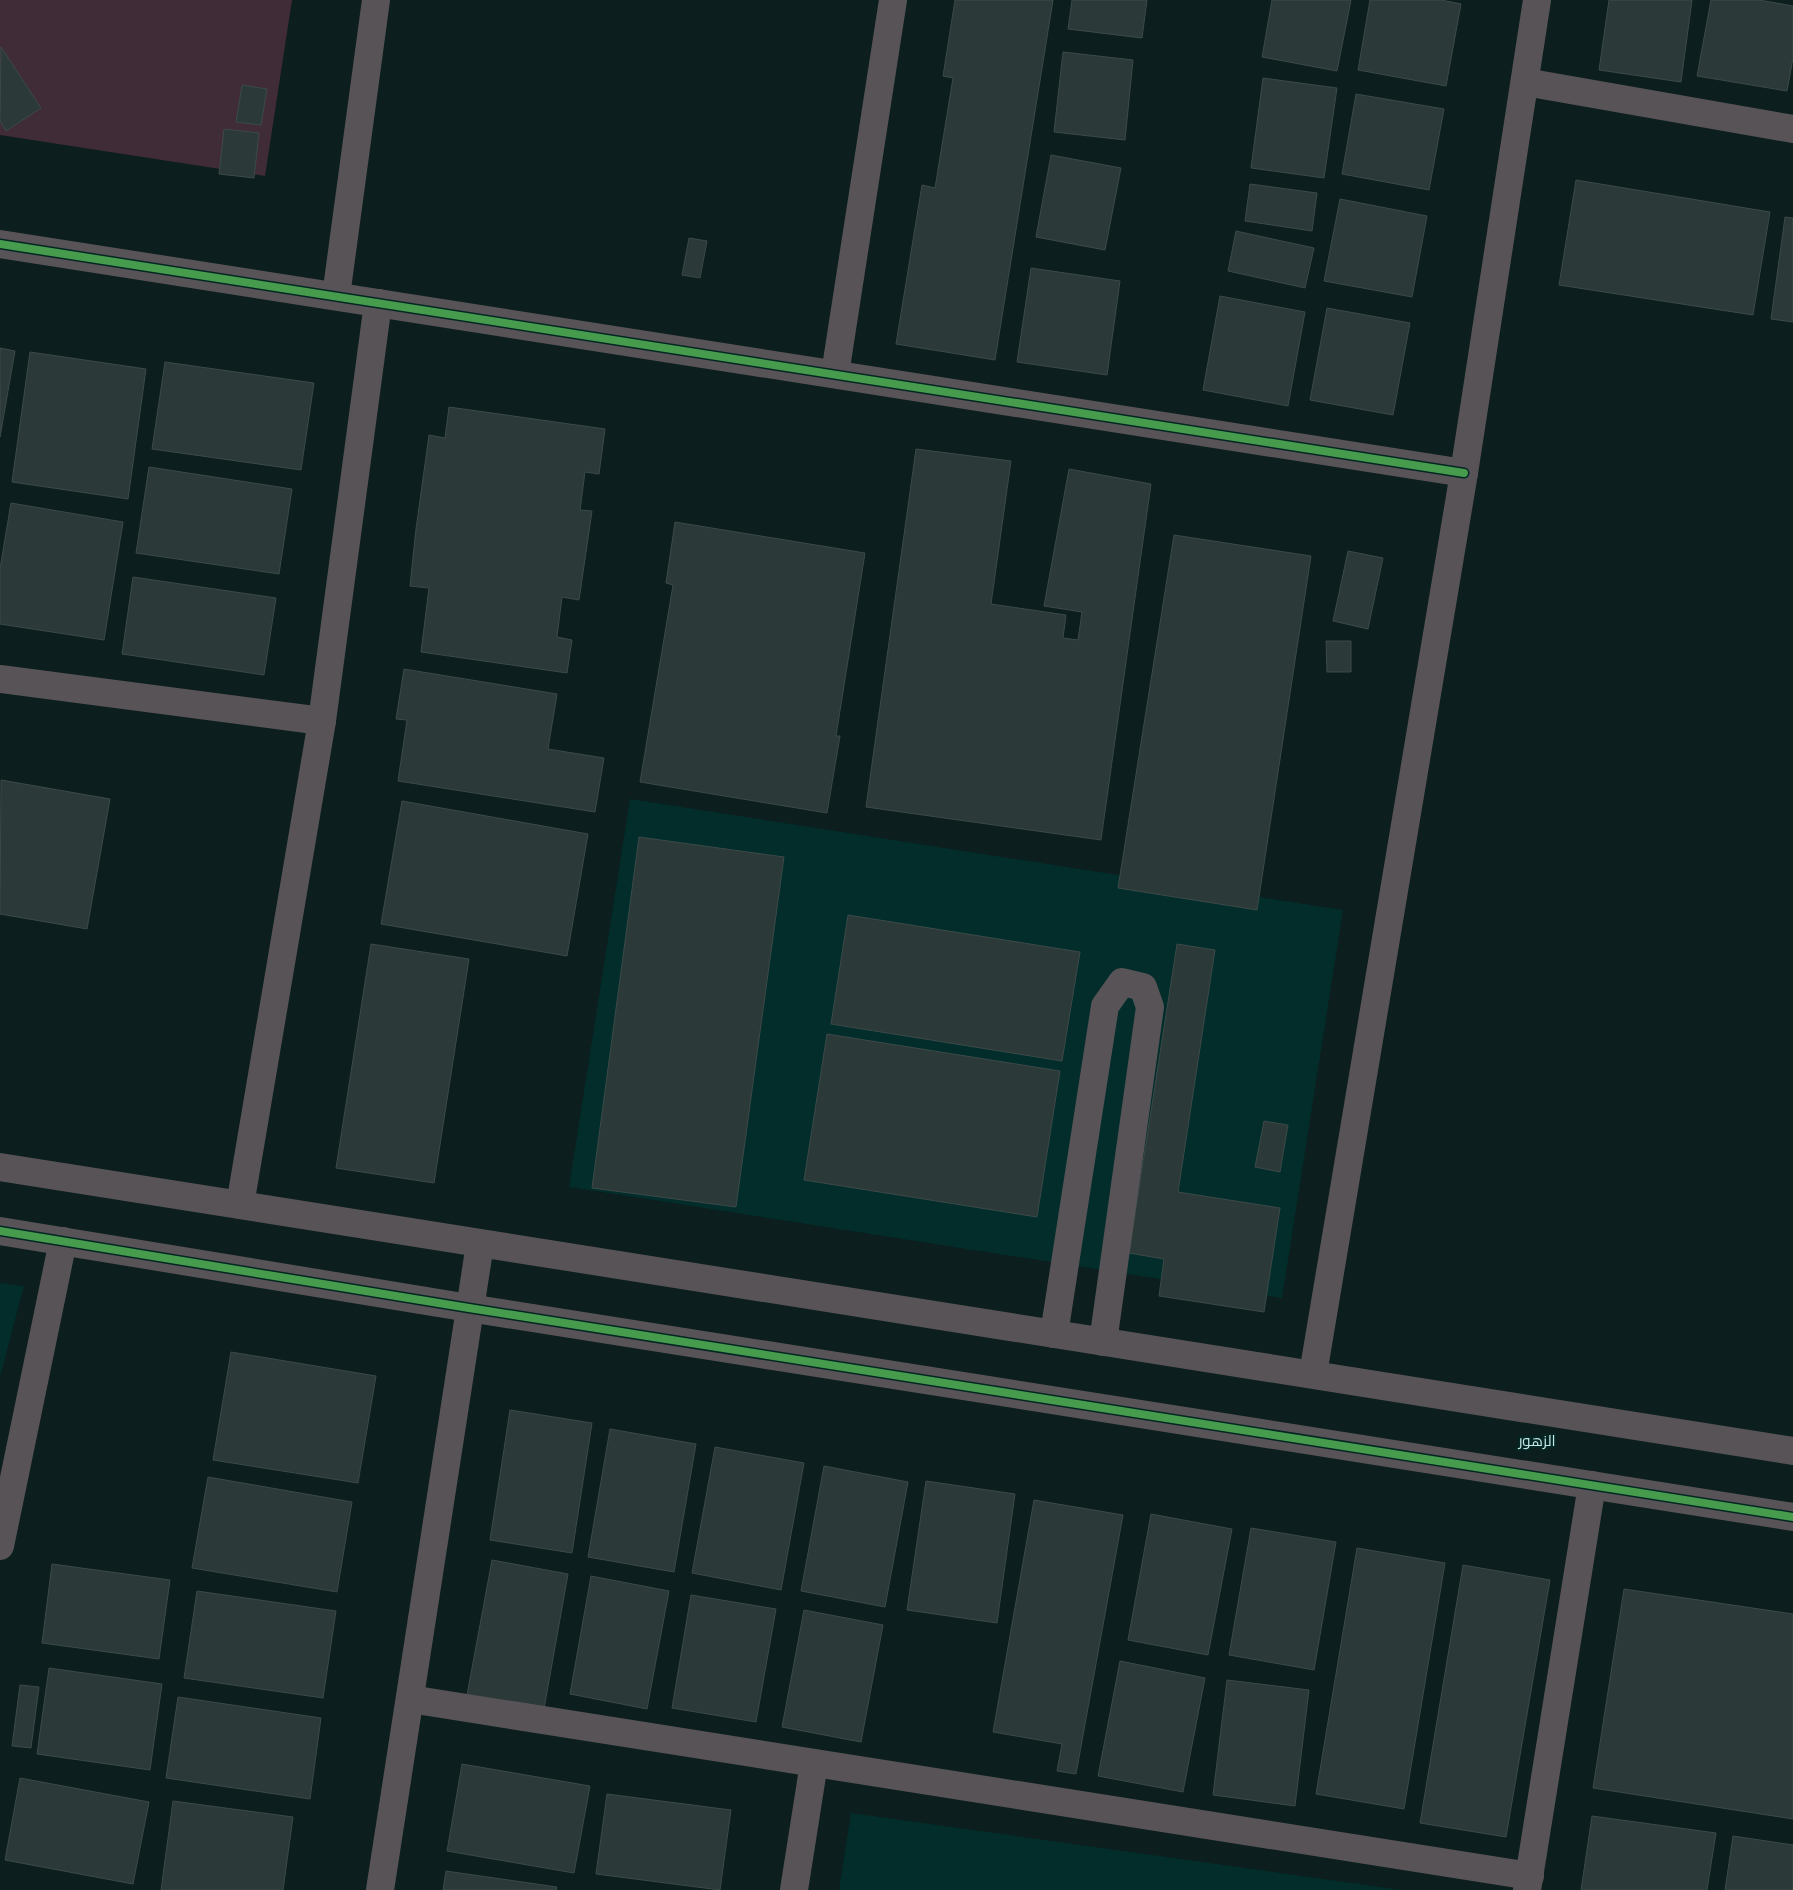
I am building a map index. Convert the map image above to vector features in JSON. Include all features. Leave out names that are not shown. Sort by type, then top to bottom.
[{"type":"street","points":[[336,296],[376,0]]},
{"type":"street","points":[[835,374],[893,0]]},
{"type":"street","points":[[1313,1374],[1464,473],[1537,0]]},
{"type":"street","points":[[1524,82],[1793,129]]},
{"type":"street","points":[[0,244],[1464,473]]},
{"type":"street","points":[[240,1206],[322,721],[378,303]]},
{"type":"street","points":[[0,679],[322,721]]},
{"type":"street","points":[[1054,1334],[1105,1006],[1122,982],[1143,987],[1150,1007],[1103,1342]]},
{"type":"street","points":[[0,1167],[1793,1451]]},
{"type":"street","points":[[0,1231],[469,1308],[1793,1517]]},
{"type":"street","points":[[0,1546],[63,1241]]},
{"type":"street","points":[[380,1890],[480,1244]]},
{"type":"street","points":[[410,1699],[814,1763],[1529,1883],[1592,1485]]},
{"type":"street","points":[[794,1890],[814,1763]]},
{"type":"shaded area","points":[[0,0],[292,0],[265,176],[0,135]]},
{"type":"shaded area","points":[[630,799],[1343,910],[1282,1298],[569,1187]]},
{"type":"shaded area","points":[[0,1283],[24,1286],[0,1377]]},
{"type":"shaded area","points":[[851,1813],[1402,1890],[839,1890]]},
{"type":"building","points":[[955,0],[1053,0],[995,360],[896,344],[922,185],[935,188],[953,78],[943,76]]},
{"type":"building","points":[[1072,0],[1147,0],[1142,38],[1068,29]]},
{"type":"building","points":[[1272,0],[1351,0],[1337,71],[1262,57]]},
{"type":"building","points":[[1370,0],[1441,0],[1461,4],[1446,86],[1358,70]]},
{"type":"building","points":[[1609,0],[1692,0],[1681,82],[1599,70]]},
{"type":"building","points":[[1711,0],[1759,0],[1793,6],[1793,58],[1787,91],[1697,76]]},
{"type":"building","points":[[1,47],[41,108],[6,131],[0,121]]},
{"type":"building","points":[[1063,52],[1133,60],[1125,140],[1054,132]]},
{"type":"building","points":[[1263,78],[1337,88],[1324,178],[1251,168]]},
{"type":"building","points":[[242,85],[267,89],[261,125],[236,122]]},
{"type":"building","points":[[1356,94],[1444,109],[1429,190],[1342,174]]},
{"type":"building","points":[[224,129],[259,133],[254,178],[219,174]]},
{"type":"building","points":[[1051,155],[1121,168],[1105,250],[1036,237]]},
{"type":"building","points":[[1576,180],[1770,212],[1753,315],[1559,285]]},
{"type":"building","points":[[1250,184],[1317,193],[1312,231],[1245,221]]},
{"type":"building","points":[[1340,199],[1427,216],[1412,297],[1324,281]]},
{"type":"building","points":[[1785,217],[1793,218],[1793,322],[1771,319]]},
{"type":"building","points":[[1236,231],[1314,248],[1305,288],[1228,271]]},
{"type":"building","points":[[689,238],[707,241],[700,278],[682,275]]},
{"type":"building","points":[[1031,268],[1120,281],[1107,375],[1017,362]]},
{"type":"building","points":[[1220,296],[1305,312],[1288,406],[1203,390]]},
{"type":"building","points":[[1327,308],[1410,323],[1393,415],[1310,400]]},
{"type":"building","points":[[0,348],[15,351],[0,437]]},
{"type":"building","points":[[30,352],[146,369],[128,499],[12,482]]},
{"type":"building","points":[[165,362],[314,383],[301,470],[152,449]]},
{"type":"building","points":[[449,407],[605,429],[599,474],[585,472],[580,510],[592,511],[579,600],[562,597],[557,637],[572,640],[567,673],[421,652],[429,588],[410,586],[416,529],[429,435],[445,438]]},
{"type":"building","points":[[916,449],[1011,461],[991,604],[1066,615],[1063,638],[1078,640],[1082,612],[1044,606],[1069,469],[1151,484],[1101,840],[866,807]]},
{"type":"building","points":[[149,467],[292,489],[279,574],[136,553]]},
{"type":"building","points":[[11,503],[123,522],[104,640],[0,624],[0,569]]},
{"type":"building","points":[[675,522],[865,553],[836,736],[840,736],[827,813],[640,782],[673,585],[666,583]]},
{"type":"building","points":[[1174,535],[1311,556],[1257,910],[1118,888]]},
{"type":"building","points":[[1348,551],[1383,558],[1368,629],[1333,621]]},
{"type":"building","points":[[133,577],[276,598],[264,675],[122,654]]},
{"type":"building","points":[[1326,641],[1351,641],[1351,672],[1327,672]]},
{"type":"building","points":[[404,669],[557,694],[548,749],[604,758],[595,812],[398,781],[407,720],[396,719]]},
{"type":"building","points":[[1,780],[110,799],[87,929],[0,914]]},
{"type":"building","points":[[402,801],[588,834],[567,956],[381,924]]},
{"type":"building","points":[[639,837],[784,857],[736,1207],[592,1188]]},
{"type":"building","points":[[848,915],[1080,952],[1062,1061],[831,1024]]},
{"type":"building","points":[[371,944],[469,959],[434,1183],[336,1168]]},
{"type":"building","points":[[1177,944],[1215,950],[1178,1192],[1280,1208],[1264,1312],[1159,1296],[1164,1259],[1129,1253]]},
{"type":"building","points":[[827,1034],[1060,1071],[1037,1217],[804,1180]]},
{"type":"building","points":[[1264,1121],[1288,1125],[1280,1172],[1255,1167]]},
{"type":"building","points":[[231,1352],[376,1376],[358,1483],[213,1460]]},
{"type":"building","points":[[510,1410],[592,1423],[572,1553],[490,1540]]},
{"type":"building","points":[[610,1429],[696,1444],[674,1572],[588,1557]]},
{"type":"building","points":[[715,1447],[804,1463],[781,1590],[692,1573]]},
{"type":"building","points":[[824,1466],[908,1482],[885,1607],[801,1591]]},
{"type":"building","points":[[208,1477],[352,1502],[337,1592],[192,1568]]},
{"type":"building","points":[[926,1481],[1015,1494],[997,1623],[907,1610]]},
{"type":"building","points":[[1034,1500],[1123,1515],[1076,1774],[1057,1771],[1062,1744],[993,1732]]},
{"type":"building","points":[[1151,1514],[1232,1529],[1208,1655],[1128,1640]]},
{"type":"building","points":[[1251,1528],[1336,1542],[1314,1670],[1229,1655]]},
{"type":"building","points":[[1357,1548],[1445,1563],[1404,1809],[1316,1794]]},
{"type":"building","points":[[492,1560],[568,1574],[544,1709],[467,1695]]},
{"type":"building","points":[[52,1564],[170,1580],[159,1659],[42,1643]]},
{"type":"building","points":[[1463,1565],[1550,1580],[1506,1837],[1420,1823]]},
{"type":"building","points":[[591,1576],[669,1591],[647,1709],[570,1694]]},
{"type":"building","points":[[1624,1589],[1793,1614],[1793,1819],[1593,1788]]},
{"type":"building","points":[[197,1591],[336,1611],[323,1698],[184,1678]]},
{"type":"building","points":[[691,1595],[776,1609],[756,1722],[672,1708]]},
{"type":"building","points":[[804,1610],[883,1625],[861,1742],[782,1727]]},
{"type":"building","points":[[1120,1661],[1205,1678],[1183,1792],[1098,1776]]},
{"type":"building","points":[[49,1668],[162,1684],[150,1770],[37,1754]]},
{"type":"building","points":[[1227,1680],[1309,1690],[1295,1806],[1213,1795]]},
{"type":"building","points":[[20,1685],[39,1687],[31,1748],[12,1746]]},
{"type":"building","points":[[178,1697],[321,1718],[310,1799],[166,1778]]},
{"type":"building","points":[[462,1764],[590,1786],[574,1873],[447,1851]]},
{"type":"building","points":[[20,1778],[149,1802],[133,1884],[5,1860]]},
{"type":"building","points":[[607,1794],[731,1810],[720,1890],[596,1874]]},
{"type":"building","points":[[173,1801],[293,1817],[283,1890],[161,1890]]},
{"type":"building","points":[[1592,1816],[1716,1833],[1707,1890],[1581,1890]]},
{"type":"building","points":[[1733,1836],[1793,1845],[1793,1890],[1725,1890]]},
{"type":"building","points":[[446,1871],[557,1887],[556,1890],[443,1890]]},
{"type":"cycle path","points":[[0,244],[1464,473]]},
{"type":"cycle path","points":[[0,1231],[469,1308],[1793,1517]]},
{"type":"district","name":"الزهور","points":[[1537,1441]]}]
